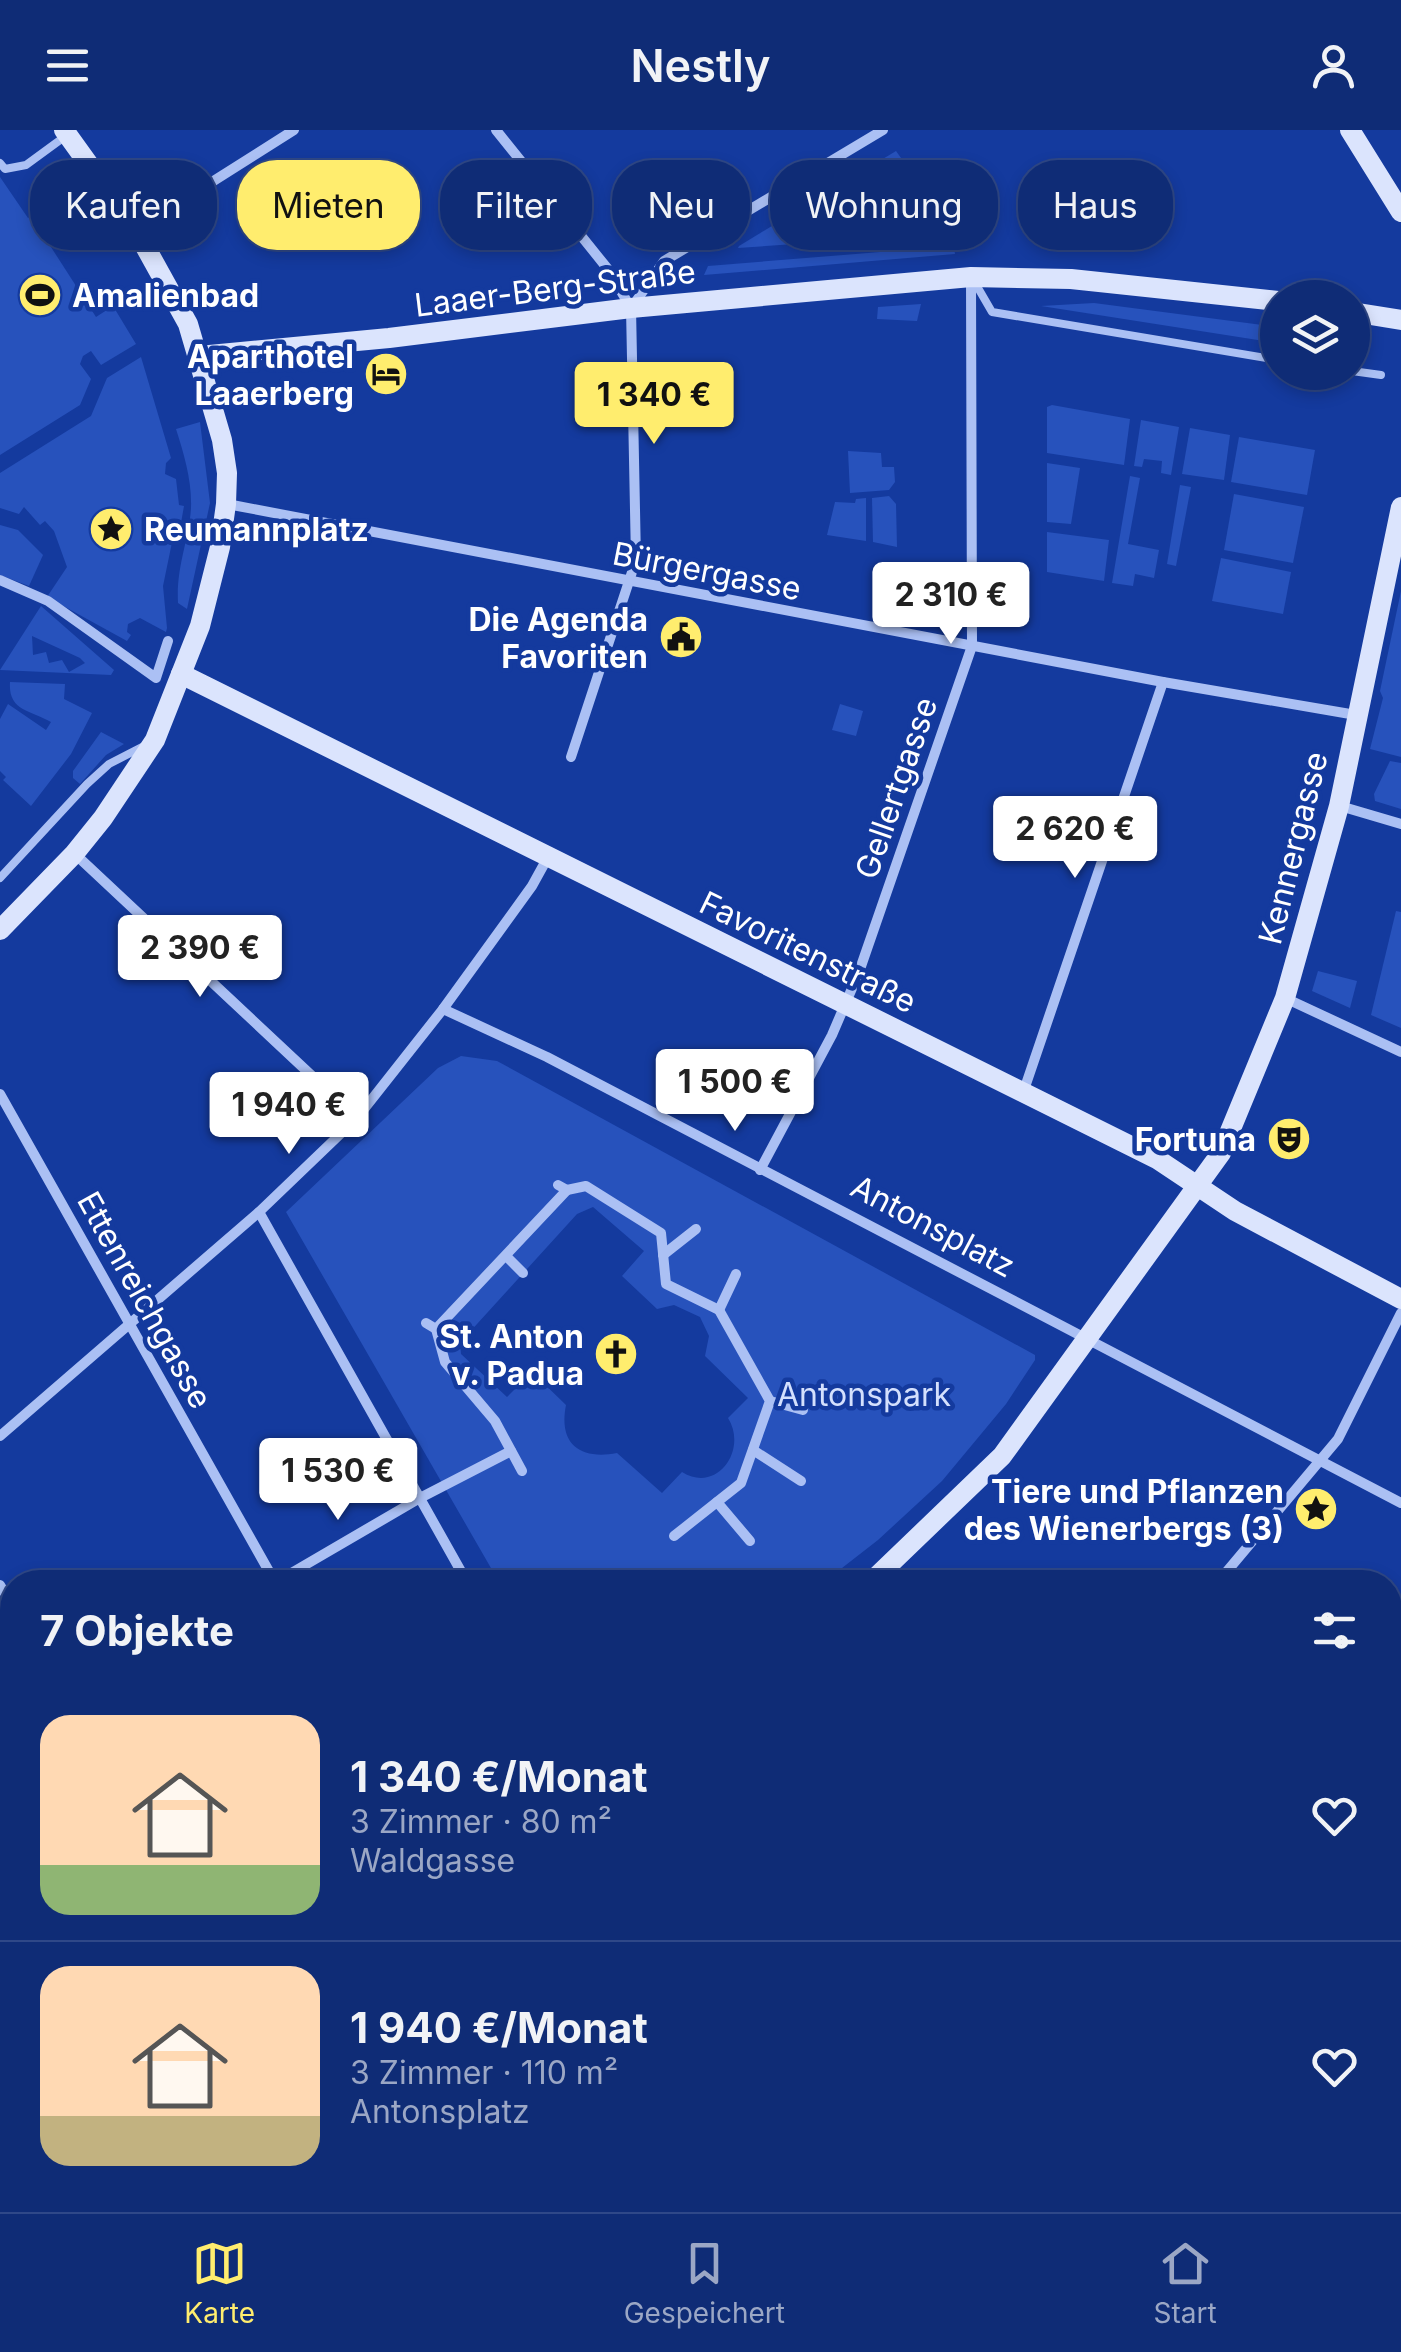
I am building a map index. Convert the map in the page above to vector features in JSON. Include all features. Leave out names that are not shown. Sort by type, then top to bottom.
[{"type":"main road","points":[[1350,130],[1401,212]]},
{"type":"main road","points":[[66,132],[86,160]]},
{"type":"main road","points":[[0,930],[74,854],[103,818],[154,740],[196,639],[211,586],[226,504],[222,440],[188,324],[147,250]]},
{"type":"main road","name":"Laaer-Berg-Straße","points":[[199,356],[408,336],[631,308],[971,277],[1071,279],[1260,299]]},
{"type":"main road","points":[[1370,315],[1401,320]]},
{"type":"main road","name":"Kennergasse","points":[[1086,1340],[1222,1153],[1285,998],[1339,806],[1401,507]]},
{"type":"main road","name":"Favoritenstraße","points":[[181,674],[1157,1158],[1196,1187],[1401,1299]]},
{"type":"main road","points":[[883,1570],[1002,1456],[1086,1340]]},
{"type":"street","points":[[217,179],[294,130]]},
{"type":"street","points":[[496,130],[607,268],[631,308],[636,560],[572,756]]},
{"type":"street","points":[[631,308],[664,262],[875,132]]},
{"type":"street","name":"Gellertgasse","points":[[760,1170],[846,1004],[972,646],[971,277]]},
{"type":"street","name":"Bürgergasse","points":[[226,504],[1163,682],[1356,714]]},
{"type":"street","points":[[0,580],[48,601],[156,678],[168,640]]},
{"type":"street","points":[[1023,1093],[1163,682]]},
{"type":"street","points":[[1339,806],[1401,824]]},
{"type":"street","points":[[74,854],[357,1118]]},
{"type":"street","points":[[0,1436],[259,1212],[357,1118],[443,1010],[532,886],[548,856]]},
{"type":"street","points":[[1285,998],[1401,1052]]},
{"type":"street","name":"Antonsplatz","points":[[443,1010],[547,1057],[1401,1503]]},
{"type":"street","name":"Ettenreichgasse","points":[[0,1094],[268,1570]]},
{"type":"street","points":[[522,1471],[494,1422],[445,1362],[431,1326],[506,1256],[563,1188],[586,1186],[661,1233],[666,1284],[719,1310],[770,1400],[803,1410]]},
{"type":"street","points":[[259,1212],[460,1570]]},
{"type":"street","points":[[663,1255],[696,1229]]},
{"type":"street","points":[[506,1256],[523,1273]]},
{"type":"street","points":[[719,1310],[736,1274]]},
{"type":"street","points":[[1228,1570],[1338,1439],[1401,1313]]},
{"type":"street","points":[[674,1536],[741,1484],[770,1400]]},
{"type":"street","points":[[753,1450],[801,1481]]},
{"type":"street","points":[[296,1570],[510,1451]]},
{"type":"street","points":[[717,1502],[750,1541]]},
{"type":"lane","points":[[0,163],[5,170],[26,166],[66,132]]},
{"type":"lane","points":[[971,277],[992,312],[1260,357]]},
{"type":"lane","points":[[1370,373],[1381,375]]},
{"type":"lane","points":[[0,878],[109,764],[154,740]]},
{"type":"green space","points":[[896,151],[902,160],[881,160]]},
{"type":"green space","name":"Amalienbad","points":[[0,177],[30,217],[30,250],[53,250],[96,317],[113,306],[136,344],[101,365],[91,351],[83,356],[80,364],[91,379],[80,405],[0,455]]},
{"type":"green space","points":[[770,227],[770,246],[750,247],[750,239]]},
{"type":"green space","points":[[905,250],[954,250],[955,254],[704,275],[708,266]]},
{"type":"green space","points":[[1094,303],[1260,325],[1260,340],[1041,306]]},
{"type":"green space","points":[[921,304],[917,321],[877,319],[878,307]]},
{"type":"green space","points":[[141,357],[171,458],[165,474],[176,479],[179,505],[184,506],[181,523],[176,523],[163,586],[166,632],[140,618],[128,624],[127,632],[131,635],[127,641],[47,597],[67,567],[54,531],[45,521],[40,525],[24,507],[19,514],[0,508],[0,473],[91,416],[107,378]]},
{"type":"green space","points":[[1047,407],[1130,419],[1124,465],[1047,453]]},
{"type":"green space","points":[[1141,420],[1179,427],[1171,475],[1161,473],[1162,461],[1144,459],[1142,467],[1134,466]]},
{"type":"green space","points":[[200,422],[210,503],[187,609],[178,603],[178,590],[191,498],[176,429]]},
{"type":"green space","points":[[1190,428],[1230,435],[1224,480],[1182,474]]},
{"type":"green space","points":[[1239,437],[1315,450],[1307,495],[1231,482]]},
{"type":"green space","points":[[848,451],[881,453],[882,467],[894,467],[895,482],[889,490],[850,493]]},
{"type":"green space","points":[[1047,463],[1080,468],[1071,524],[1047,522]]},
{"type":"green space","points":[[1130,476],[1140,478],[1128,544],[1159,550],[1154,578],[1135,574],[1133,586],[1112,583]]},
{"type":"green space","points":[[1180,485],[1191,487],[1176,566],[1167,564]]},
{"type":"green space","points":[[1234,494],[1304,507],[1293,563],[1224,550]]},
{"type":"green space","points":[[889,496],[896,504],[897,547],[873,542],[872,498]]},
{"type":"green space","points":[[866,498],[866,541],[827,535],[835,502],[855,503],[856,499]]},
{"type":"green space","points":[[0,525],[18,530],[43,555],[29,586],[0,575]]},
{"type":"green space","points":[[1047,532],[1109,540],[1104,581],[1047,572]]},
{"type":"green space","points":[[1221,558],[1291,572],[1283,614],[1212,601]]},
{"type":"green space","points":[[1401,591],[1401,757],[1370,749]]},
{"type":"green space","points":[[41,606],[114,670],[111,675],[0,670]],"holes":[[[32,636],[85,663],[69,672],[62,660],[49,663],[46,652],[33,655]]]},
{"type":"green space","points":[[10,682],[65,684],[64,699],[92,713],[71,754],[31,806],[3,780],[6,777],[0,771],[0,719],[8,704],[46,730],[51,722],[17,704],[10,692]]},
{"type":"green space","points":[[840,704],[863,711],[856,736],[832,730]]},
{"type":"green space","points":[[101,732],[124,744],[106,755],[80,784],[73,778],[73,771]]},
{"type":"green space","points":[[1390,761],[1401,763],[1401,809],[1375,801],[1374,794]]},
{"type":"green space","points":[[1396,911],[1401,912],[1401,1028],[1371,1015]]},
{"type":"green space","points":[[1318,971],[1357,981],[1350,1008],[1312,991]]},
{"type":"green space","name":"Antonspark","points":[[461,1056],[497,1061],[1035,1355],[1035,1360],[1006,1404],[942,1481],[839,1570],[492,1570],[286,1212],[438,1068]],"holes":[[[593,1207],[644,1251],[622,1276],[657,1309],[674,1305],[700,1317],[709,1336],[705,1356],[748,1398],[728,1418],[734,1443],[726,1465],[707,1477],[682,1472],[662,1493],[617,1453],[593,1454],[575,1447],[566,1430],[566,1405],[532,1372],[507,1397],[461,1354],[460,1343],[577,1214]]]},
{"type":"place","name":"Amalienbad","points":[[40,295]]},
{"type":"place","name":"Aparthotel Laaerberg","points":[[386,374]]},
{"type":"place","name":"Reumannplatz","points":[[111,529]]},
{"type":"place","name":"Die Agenda Favoriten","points":[[681,637]]},
{"type":"place","name":"Fortuna","points":[[1289,1139]]},
{"type":"place","name":"St. Anton v. Padua","points":[[616,1354]]},
{"type":"place","name":"Tiere und Pflanzen des Wienerbergs (3)","points":[[1316,1509]]}]
